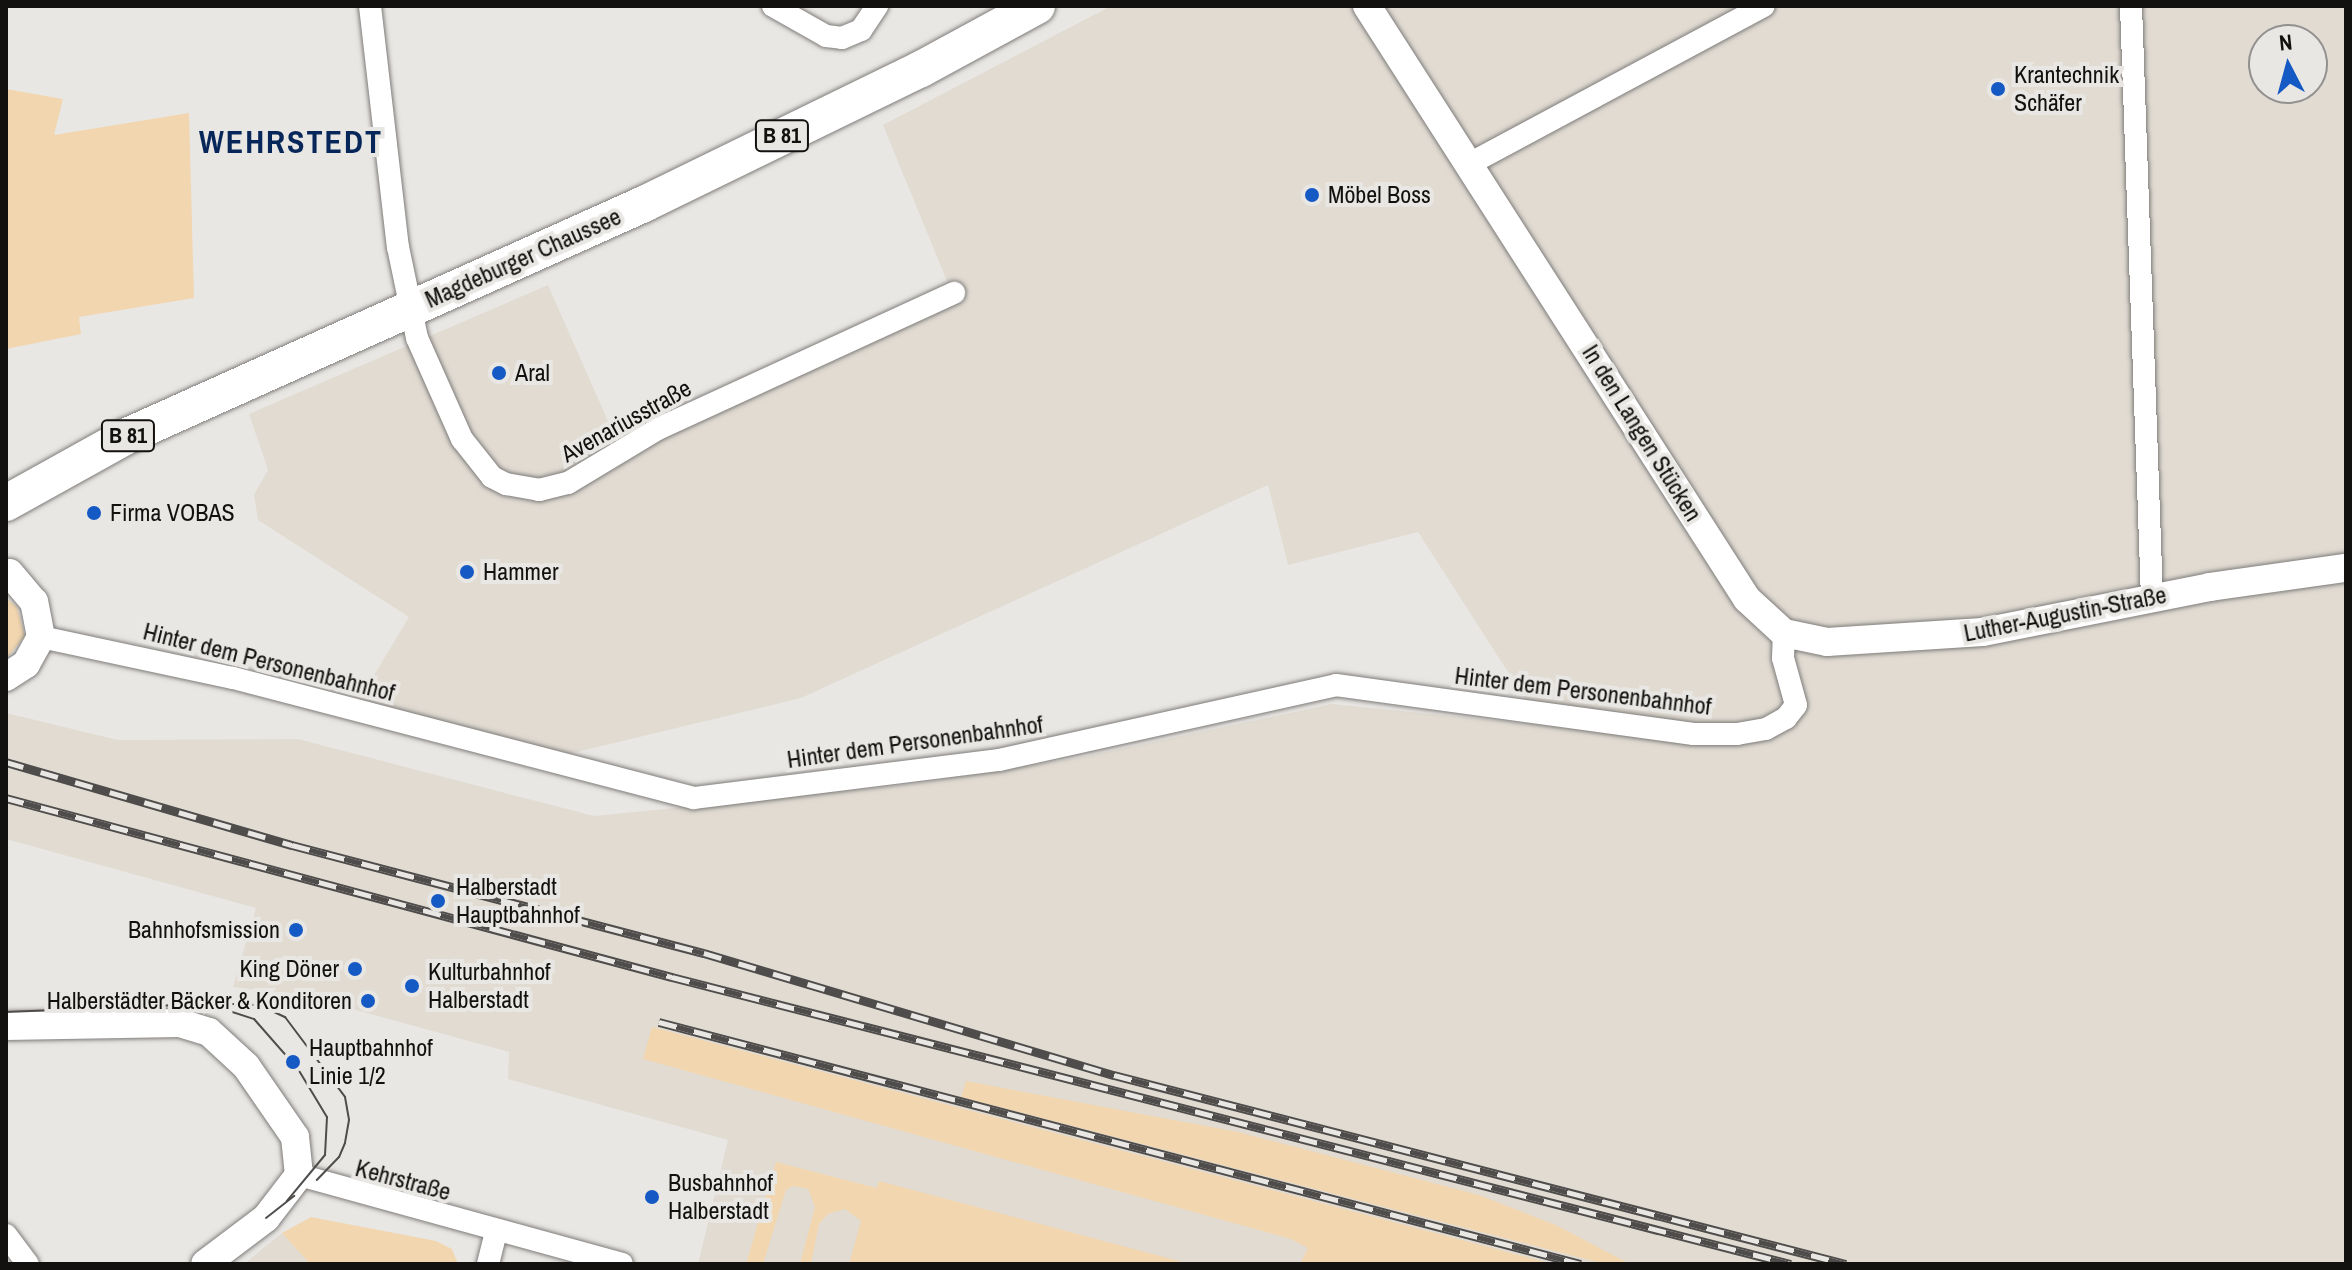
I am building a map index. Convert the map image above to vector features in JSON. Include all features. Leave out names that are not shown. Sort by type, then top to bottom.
[{"type":"main road","name":"Magdeburger Chaussee","points":[[14,492],[125,437],[644,204],[921,69],[1037,6]]},
{"type":"street","name":"Avenariusstraße","points":[[370,6],[410,309],[447,409],[477,460],[506,484],[539,490],[568,483],[658,429],[954,293]]},
{"type":"street","points":[[773,6],[826,36],[842,38],[861,30],[877,6]]},
{"type":"street","name":"In den Langen Stücken","points":[[1367,6],[1471,163],[1747,599],[1784,633]]},
{"type":"street","points":[[1471,163],[1764,6]]},
{"type":"street","points":[[2131,6],[2152,598]]},
{"type":"street","points":[[6,677],[26,664],[41,637],[34,602],[7,567]]},
{"type":"street","name":"Luther-Augustin-Straße","points":[[1784,633],[1827,642],[1945,636],[2018,627],[2152,598],[2346,568]]},
{"type":"street","name":"Hinter dem Personenbahnhof","points":[[41,637],[233,678],[694,798],[999,760],[1336,685],[1694,734],[1766,729],[1786,718],[1796,705],[1783,658],[1784,633]]},
{"type":"street","points":[[6,1026],[161,1022],[209,1032],[246,1066],[288,1125],[299,1147],[299,1175],[266,1218],[205,1264]]},
{"type":"street","name":"Kehrstraße","points":[[299,1175],[622,1264]]},
{"type":"street","points":[[488,1264],[496,1231]]},
{"type":"street","points":[[6,1235],[28,1264]]},
{"type":"shaded area","points":[[1111,6],[2346,6],[2346,1264],[698,1264],[728,1140],[508,1079],[509,1052],[305,996],[233,987],[256,908],[6,839],[6,713],[118,740],[298,739],[594,816],[914,784],[1077,758],[1332,704],[1542,725],[1418,532],[1288,565],[1268,485],[801,698],[560,756],[359,700],[409,617],[258,520],[254,495],[268,470],[249,414],[548,285],[626,462],[682,424],[956,303],[883,125]]},
{"type":"shaded area","points":[[6,89],[63,99],[54,135],[189,113],[194,298],[79,317],[81,334],[6,349]]},
{"type":"shaded area","points":[[6,598],[17,607],[25,636],[6,659]]},
{"type":"shaded area","points":[[652,1027],[1553,1264],[1300,1264],[1308,1248],[1291,1239],[643,1059]]},
{"type":"shaded area","points":[[966,1081],[1238,1132],[1479,1195],[1556,1225],[1630,1264],[1605,1264],[961,1097]]},
{"type":"shaded area","points":[[776,1162],[877,1188],[879,1181],[1190,1264],[849,1264],[861,1221],[845,1209],[828,1214],[819,1224],[811,1264],[800,1264],[815,1207],[808,1189],[793,1186],[786,1190],[763,1264],[746,1264]]},
{"type":"shaded area","points":[[311,1217],[436,1241],[452,1249],[458,1264],[310,1264],[282,1233]]},
{"type":"shaded area","points":[[282,1233],[310,1264],[244,1264]]},
{"type":"tram line","points":[[231,1004],[259,1005],[285,1017],[345,1097],[349,1120],[345,1143],[339,1157],[317,1180]]},
{"type":"tram line","points":[[6,1012],[179,1005],[220,1008],[254,1019],[298,1069],[327,1117],[325,1155],[287,1201]]},
{"type":"tram line","points":[[266,1218],[294,1196]]},
{"type":"railway","points":[[6,762],[292,845],[704,953],[1114,1075],[1846,1264]]},
{"type":"railway","points":[[6,798],[672,977],[1791,1264]]},
{"type":"railway","points":[[659,1022],[1581,1264]]},
{"type":"place","name":"Krantechnik Schäfer","points":[[1998,89]]},
{"type":"place","name":"Möbel Boss","points":[[1312,195]]},
{"type":"place","name":"Aral","points":[[499,373]]},
{"type":"place","name":"Firma VOBAS","points":[[94,513]]},
{"type":"place","name":"Hammer","points":[[467,572]]},
{"type":"place","name":"Halberstadt Hauptbahnhof","points":[[438,901]]},
{"type":"place","name":"Bahnhofsmission","points":[[296,930]]},
{"type":"place","name":"King Döner","points":[[355,969]]},
{"type":"place","name":"Kulturbahnhof Halberstadt","points":[[412,986]]},
{"type":"place","name":"Halberstädter Bäcker & Konditoren","points":[[368,1001]]},
{"type":"place","name":"Hauptbahnhof Linie 1/2","points":[[293,1062]]},
{"type":"place","name":"Busbahnhof Halberstadt","points":[[652,1197]]},
{"type":"district","name":"WEHRSTEDT","points":[[291,142]]}]
